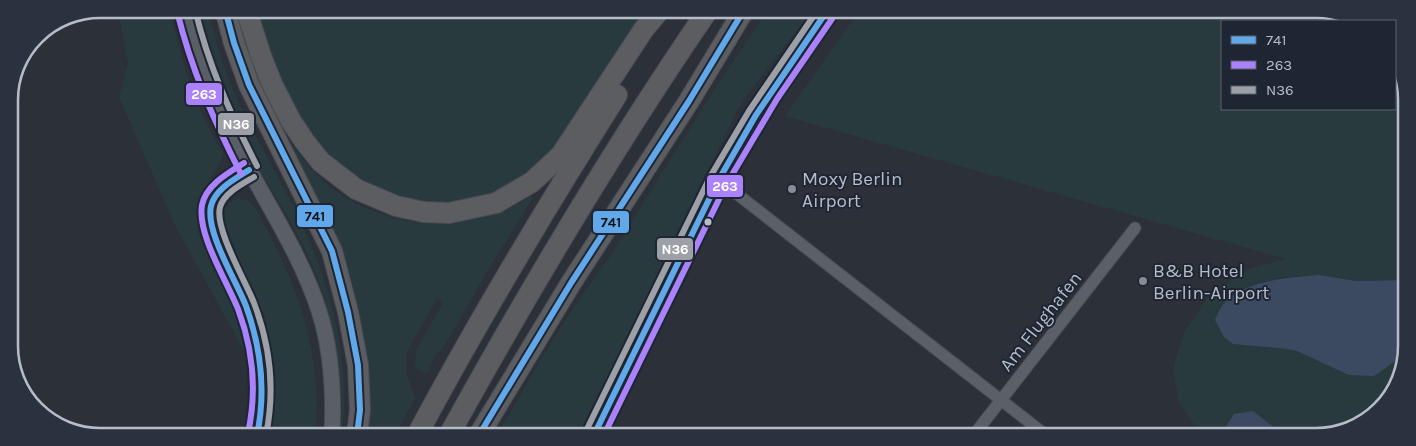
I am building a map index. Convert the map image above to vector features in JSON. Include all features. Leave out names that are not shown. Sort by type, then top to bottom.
[{"type":"highway","points":[[227,18],[249,85],[332,251],[348,312],[358,365],[360,410],[358,428]]},
{"type":"highway","points":[[249,18],[272,84],[291,121],[321,162],[356,189],[388,202],[424,212],[450,213],[496,203],[532,182],[554,162],[561,155],[644,29],[653,18]]},
{"type":"highway","points":[[421,428],[450,372],[567,176],[665,18]]},
{"type":"highway","points":[[453,428],[542,270],[619,146],[703,18]]},
{"type":"highway","points":[[484,428],[572,283],[689,101],[739,18]]},
{"type":"highway","points":[[689,101],[746,18]]},
{"type":"street","points":[[189,18],[202,66],[222,119],[297,254],[319,310],[328,345],[332,378],[332,428]]},
{"type":"street","points":[[597,428],[718,181],[758,110],[822,18]]},
{"type":"street","points":[[249,170],[218,193],[210,207],[212,230],[246,308],[258,346],[262,383],[258,428]]},
{"type":"street","points":[[718,181],[1037,428]]},
{"type":"street","name":"Am Flughafen","points":[[979,428],[1135,228]]},
{"type":"shaded area","points":[[120,18],[172,18],[190,83],[213,136],[223,153],[198,202],[197,220],[202,241],[236,311],[244,351],[175,225],[119,97],[128,63]]},
{"type":"shaded area","points":[[197,18],[210,18],[231,85],[294,207],[317,261],[327,289],[340,346],[344,376],[342,428],[340,428],[341,389],[339,365],[324,296],[307,253],[231,119],[212,73]]},
{"type":"shaded area","points":[[258,18],[641,18],[552,155],[527,176],[492,195],[464,203],[422,204],[361,184],[314,143],[281,87]]},
{"type":"shaded area","points":[[763,18],[807,18],[741,103],[582,428],[501,428],[546,351],[609,258],[714,90]]},
{"type":"shaded area","points":[[854,18],[1334,19],[1335,20],[1221,20],[1221,110],[1396,110],[1396,80],[1398,100],[1398,280],[1356,281],[1320,275],[1284,277],[1259,283],[1233,344],[1297,351],[1318,360],[1398,357],[1392,378],[1385,392],[1366,412],[1338,426],[1322,428],[1197,428],[1179,402],[1173,370],[1184,332],[1212,292],[1249,269],[1286,259],[785,116]]},
{"type":"shaded area","points":[[276,120],[300,156],[317,175],[335,190],[375,212],[419,222],[465,221],[509,209],[531,195],[533,198],[491,265],[442,350],[437,352],[429,368],[431,370],[425,373],[415,368],[417,348],[443,303],[437,298],[406,353],[406,371],[415,399],[399,428],[366,428],[367,369],[360,318],[350,278],[338,246]]},
{"type":"shaded area","points":[[238,199],[248,202],[259,215],[279,254],[299,303],[307,329],[316,381],[316,428],[264,428],[266,355],[264,339],[249,292],[222,224],[223,210],[232,201]]},
{"type":"water","points":[[1320,275],[1356,281],[1398,280],[1398,359],[1374,376],[1349,375],[1297,351],[1233,344],[1224,337],[1215,320],[1222,306],[1230,297],[1254,285],[1295,277]]},
{"type":"water","points":[[1253,411],[1275,428],[1225,428],[1234,414]]},
{"type":"transit line","name":"263","points":[[179,18],[204,94],[241,174]]},
{"type":"transit line","name":"N36","points":[[197,18],[213,70],[257,166]]},
{"type":"transit line","name":"741","points":[[227,18],[249,85],[332,251],[348,312],[358,365],[360,410],[358,428]]},
{"type":"transit line","name":"741","points":[[483,428],[571,283],[689,101],[739,18]]},
{"type":"transit line","name":"N36","points":[[587,428],[710,177],[749,111],[812,18]]},
{"type":"transit line","name":"741","points":[[597,428],[718,181],[756,115],[822,18]]},
{"type":"transit line","name":"263","points":[[607,428],[726,185],[777,99],[833,18]]},
{"type":"transit line","name":"263","points":[[244,163],[218,180],[208,191],[202,205],[202,217],[208,244],[238,309],[247,339],[253,386],[249,428]]},
{"type":"transit line","name":"741","points":[[249,170],[226,185],[217,194],[211,206],[210,217],[217,243],[246,306],[255,338],[261,386],[258,428]]},
{"type":"transit line","name":"N36","points":[[254,177],[225,197],[220,207],[219,216],[226,241],[254,303],[264,335],[270,385],[267,428]]},
{"type":"place","name":"Moxy Berlin Airport","points":[[792,189]]},
{"type":"place","name":"B&B Hotel Berlin-Airport","points":[[1143,281]]}]
